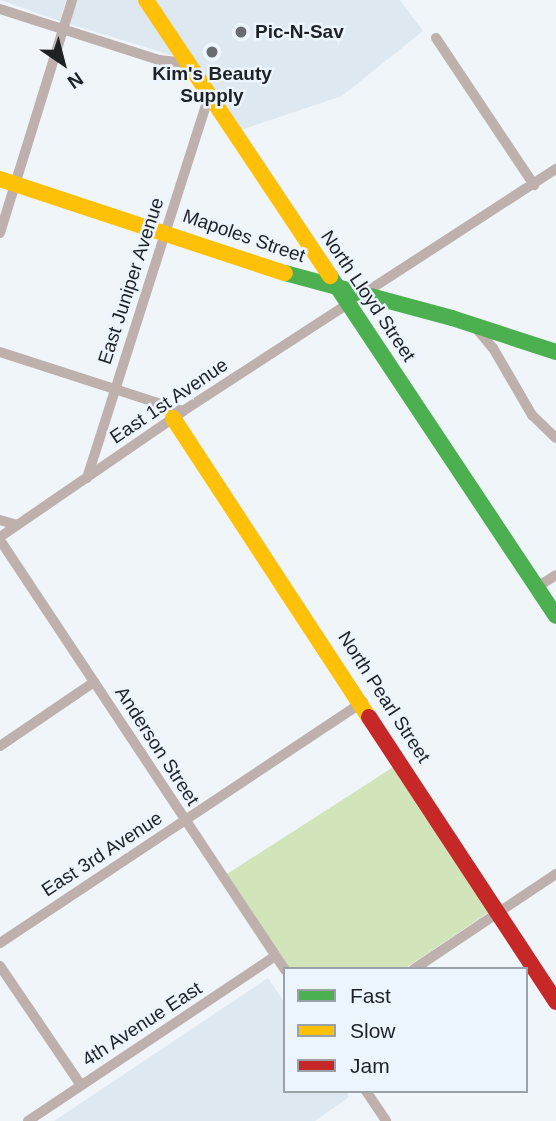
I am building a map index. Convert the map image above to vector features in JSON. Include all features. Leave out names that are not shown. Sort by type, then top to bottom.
[{"type":"street","points":[[0,233],[72,0]]},
{"type":"street","name":"North Lloyd Street","points":[[146,0],[348,297],[556,616]]},
{"type":"street","points":[[0,9],[64,27],[159,60],[187,62]]},
{"type":"street","points":[[436,38],[534,184]]},
{"type":"street","name":"East Juniper Avenue","points":[[87,478],[209,95]]},
{"type":"street","name":"East 1st Avenue","points":[[0,539],[348,297],[556,169]]},
{"type":"street","name":"Mapoles Street","points":[[0,179],[166,231],[348,297],[472,325],[556,352]]},
{"type":"street","points":[[472,325],[489,341],[532,415],[556,438]]},
{"type":"street","points":[[0,352],[116,387],[178,415]]},
{"type":"street","name":"North Pearl Street","points":[[178,415],[556,1002]]},
{"type":"street","points":[[0,520],[17,526]]},
{"type":"street","name":"Anderson Street","points":[[0,539],[283,967]]},
{"type":"street","points":[[537,587],[556,575]]},
{"type":"street","points":[[0,746],[94,682]]},
{"type":"street","name":"East 3rd Avenue","points":[[0,943],[363,702]]},
{"type":"street","points":[[417,967],[556,874]]},
{"type":"street","name":"4th Avenue East","points":[[28,1121],[275,956]]},
{"type":"street","points":[[0,967],[81,1085]]},
{"type":"street","points":[[367,1093],[386,1121]]},
{"type":"shaded area","points":[[0,0],[66,0],[60,21]]},
{"type":"shaded area","points":[[77,0],[140,0],[177,57],[70,24]]},
{"type":"shaded area","points":[[152,0],[400,0],[423,31],[342,96],[238,131]]},
{"type":"shaded area","points":[[268,978],[283,1000],[283,1093],[347,1093],[349,1097],[315,1121],[54,1121]]},
{"type":"green space","points":[[398,764],[492,910],[407,967],[288,967],[227,874]]},
{"type":"traffic: fast","points":[[285,273],[452,318],[556,352]]},
{"type":"traffic: fast","points":[[330,276],[556,616]]},
{"type":"traffic: slow","points":[[146,0],[330,276]]},
{"type":"traffic: slow","points":[[0,179],[285,273]]},
{"type":"traffic: slow","points":[[173,418],[369,717]]},
{"type":"traffic: jam","points":[[369,717],[556,1002]]},
{"type":"place","name":"Pic-N-Sav","points":[[241,32]]},
{"type":"place","name":"Kim's Beauty Supply","points":[[212,52]]}]
